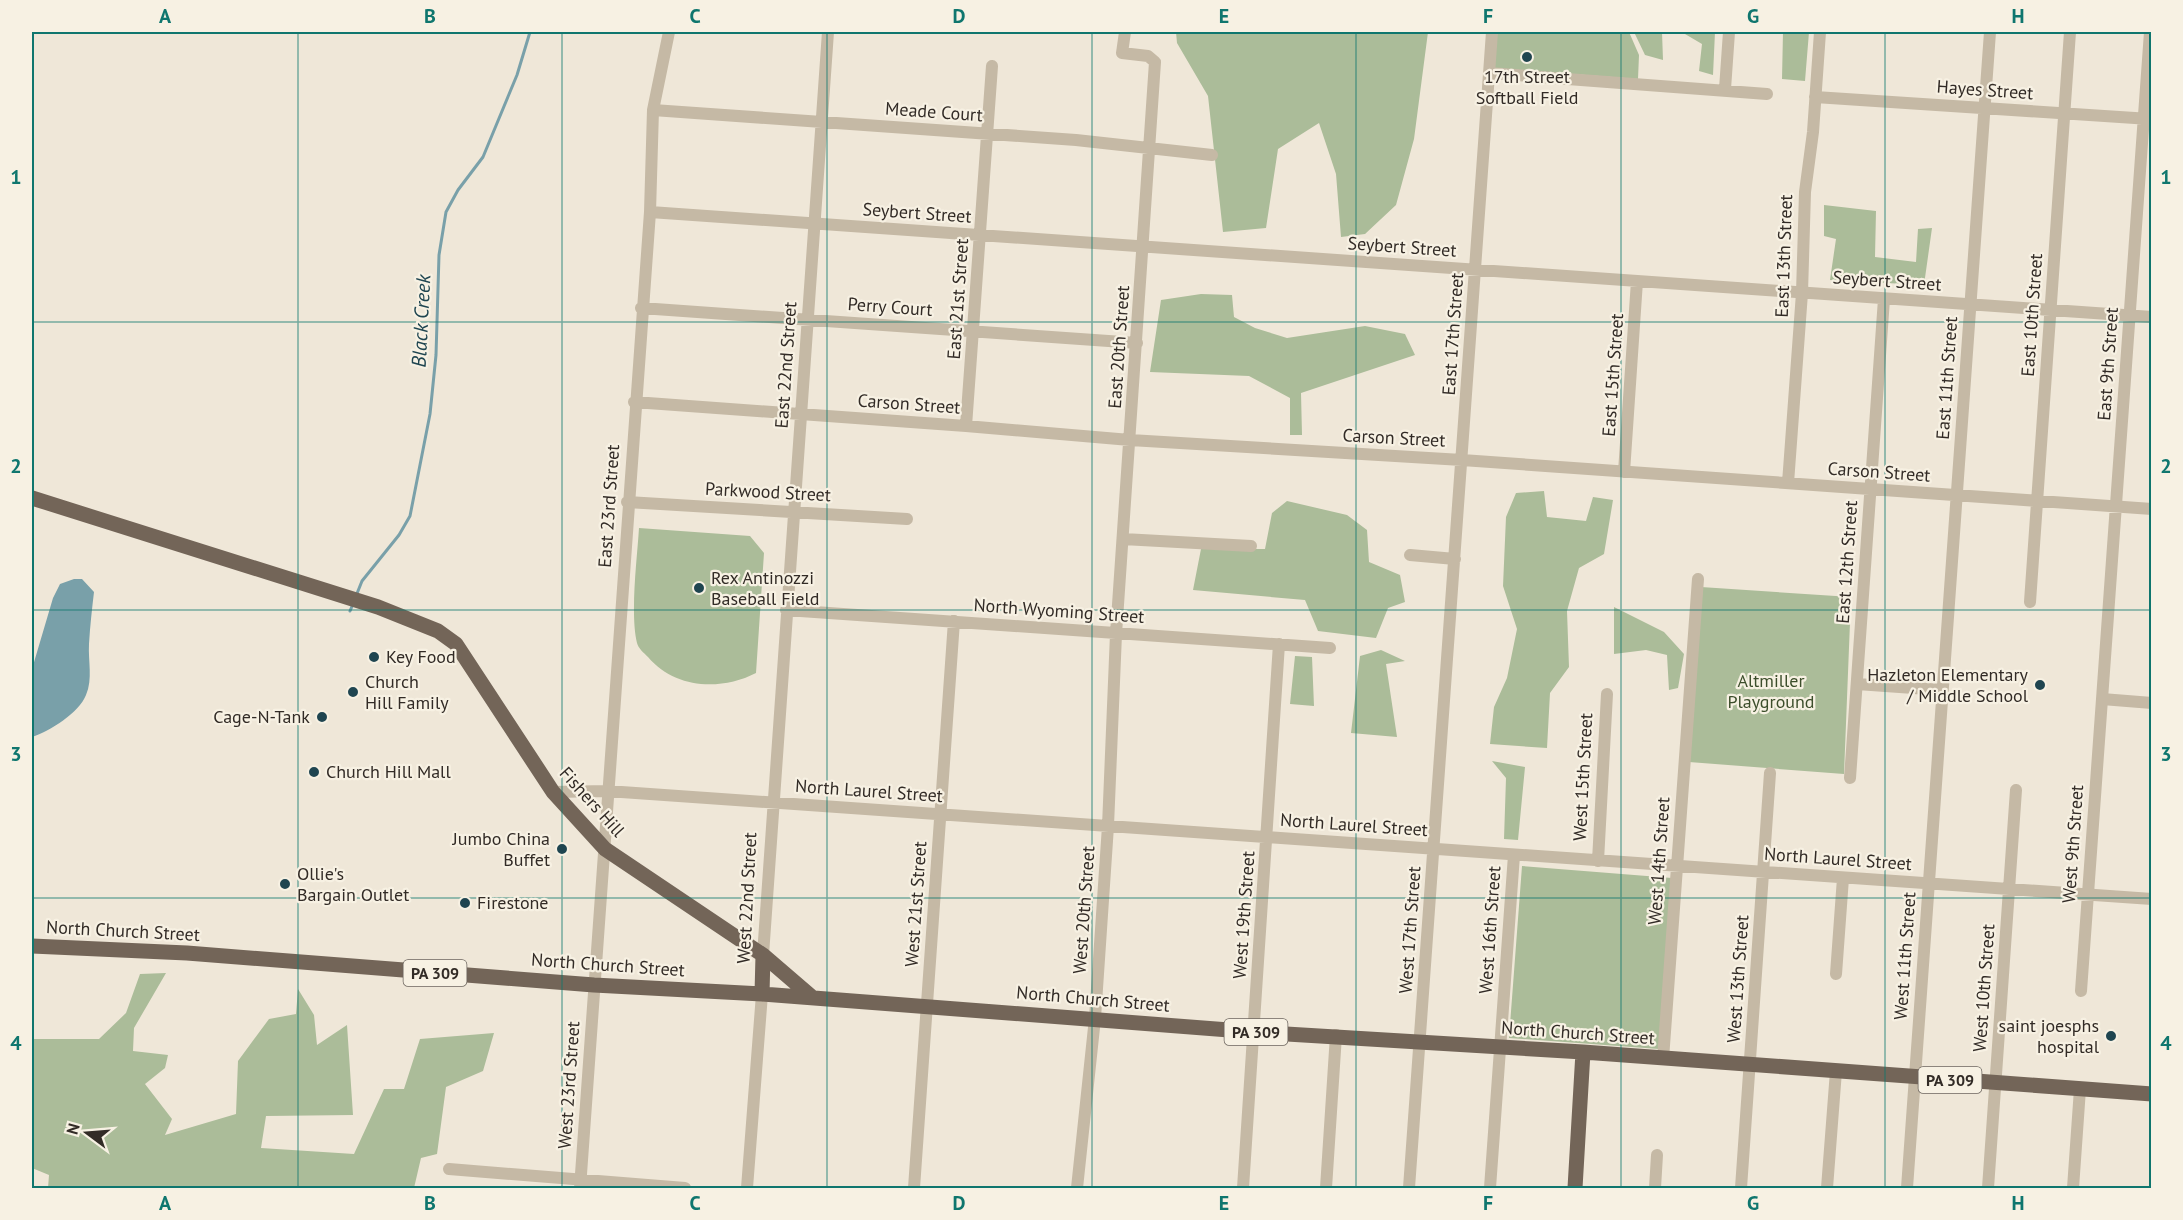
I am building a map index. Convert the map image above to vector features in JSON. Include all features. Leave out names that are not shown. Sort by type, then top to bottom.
[{"type":"main road","name":"Fishers Hill","points":[[32,498],[378,607],[438,631],[456,644],[553,792],[605,849],[763,955],[813,998]]},
{"type":"main road","name":"North Church Street","points":[[32,946],[187,953],[594,985],[762,994],[1255,1032],[1336,1035],[1583,1052],[2151,1094]]},
{"type":"main road","name":"West 22nd Street","points":[[762,994],[763,955]]},
{"type":"main road","points":[[1575,1188],[1583,1052]]},
{"type":"street","name":"East 23rd Street","points":[[594,985],[634,402],[650,212],[653,110],[669,32]]},
{"type":"street","points":[[821,122],[828,32]]},
{"type":"street","name":"East 20th Street","points":[[1116,634],[1155,62],[1148,56],[1122,53],[1125,32]]},
{"type":"street","name":"East 17th Street","points":[[1449,638],[1492,32]]},
{"type":"street","points":[[1725,89],[1728,32]]},
{"type":"street","name":"East 13th Street","points":[[1788,483],[1802,293],[1805,192],[1820,32]]},
{"type":"street","name":"East 11th Street","points":[[1942,690],[1990,32]]},
{"type":"street","name":"East 10th Street","points":[[2030,602],[2070,32]]},
{"type":"street","name":"East 9th Street","points":[[2102,699],[2129,316],[2147,119],[2150,32]]},
{"type":"street","name":"East 21st Street","points":[[966,426],[992,66]]},
{"type":"street","points":[[1489,73],[1725,89],[1767,94]]},
{"type":"street","name":"Hayes Street","points":[[1815,97],[2147,119]]},
{"type":"street","name":"Meade Court","points":[[653,110],[1076,140],[1149,150],[1212,155]]},
{"type":"street","name":"East 22nd Street","points":[[786,610],[821,122]]},
{"type":"street","name":"Seybert Street","points":[[650,212],[2151,317]]},
{"type":"street","name":"East 15th Street","points":[[1624,472],[1637,281]]},
{"type":"street","name":"East 12th Street","points":[[1850,778],[1884,299]]},
{"type":"street","name":"Perry Court","points":[[641,308],[1137,343]]},
{"type":"street","name":"Carson Street","points":[[634,402],[1130,440],[1461,460],[2151,509]]},
{"type":"street","name":"Parkwood Street","points":[[627,502],[907,519]]},
{"type":"street","points":[[1123,538],[1251,546]]},
{"type":"street","points":[[1410,555],[1455,559]]},
{"type":"street","name":"West 14th Street","points":[[1663,1059],[1698,579]]},
{"type":"street","name":"North Wyoming Street","points":[[786,610],[1330,648]]},
{"type":"street","name":"West 22nd Street","points":[[763,955],[786,610]]},
{"type":"street","name":"West 21st Street","points":[[914,1188],[954,621]]},
{"type":"street","name":"West 20th Street","points":[[1077,1188],[1095,1018],[1108,826],[1116,634]]},
{"type":"street","name":"West 17th Street","points":[[1409,1188],[1449,638]]},
{"type":"street","name":"West 19th Street","points":[[1243,1188],[1279,644]]},
{"type":"street","points":[[1857,684],[1942,690]]},
{"type":"street","name":"West 11th Street","points":[[1907,1188],[1942,690]]},
{"type":"street","name":"West 15th Street","points":[[1598,861],[1607,694]]},
{"type":"street","points":[[2102,699],[2151,703]]},
{"type":"street","name":"West 9th Street","points":[[2081,991],[2102,699]]},
{"type":"street","name":"West 13th Street","points":[[1741,1188],[1770,773]]},
{"type":"street","name":"West 10th Street","points":[[1988,1188],[2016,790]]},
{"type":"street","name":"North Laurel Street","points":[[553,792],[607,791],[772,802],[2151,899]]},
{"type":"street","name":"West 16th Street","points":[[1490,1188],[1514,855]]},
{"type":"street","points":[[1836,974],[1843,878]]},
{"type":"street","name":"West 23rd Street","points":[[580,1185],[594,985]]},
{"type":"street","name":"West 22nd Street","points":[[747,1188],[762,994]]},
{"type":"street","points":[[1326,1188],[1336,1035]]},
{"type":"street","points":[[1827,1188],[1836,1071]]},
{"type":"street","points":[[2073,1188],[2080,1089]]},
{"type":"street","points":[[1655,1188],[1657,1155]]},
{"type":"street","points":[[449,1169],[580,1185],[685,1188]]},
{"type":"green space","points":[[1176,32],[1428,32],[1414,139],[1396,205],[1365,234],[1341,237],[1336,174],[1319,123],[1278,149],[1266,228],[1223,232],[1208,96],[1177,43]]},
{"type":"green space","points":[[1497,32],[1629,32],[1639,55],[1638,79],[1494,68]]},
{"type":"green space","points":[[1634,32],[1662,32],[1663,60],[1645,55]]},
{"type":"green space","points":[[1673,32],[1715,32],[1713,75],[1699,71],[1702,44],[1685,34]]},
{"type":"green space","points":[[1783,32],[1809,32],[1805,81],[1782,79]]},
{"type":"green space","points":[[1824,205],[1876,211],[1875,257],[1916,262],[1918,229],[1932,228],[1924,285],[1830,280],[1836,239],[1824,236]]},
{"type":"green space","points":[[1201,294],[1232,295],[1234,317],[1255,328],[1287,338],[1365,326],[1405,334],[1415,355],[1301,393],[1302,435],[1290,435],[1290,398],[1249,376],[1150,372],[1161,300]]},
{"type":"green space","points":[[1544,491],[1547,517],[1586,521],[1593,497],[1613,500],[1604,554],[1579,568],[1567,611],[1569,667],[1550,693],[1547,748],[1490,744],[1494,707],[1507,678],[1517,629],[1503,586],[1506,517],[1516,493]]},
{"type":"green space","points":[[1287,501],[1347,515],[1367,530],[1369,562],[1400,575],[1405,602],[1388,608],[1376,638],[1318,631],[1305,600],[1193,590],[1201,549],[1265,549],[1272,513]]},
{"type":"green space","name":"Rex Antinozzi Baseball Field","points":[[639,528],[750,536],[764,553],[756,673],[728,683],[699,684],[671,676],[659,668],[640,649],[637,643],[634,617]]},
{"type":"green space","name":"Altmiller Playground","points":[[1701,587],[1851,597],[1844,774],[1689,762]]},
{"type":"green space","points":[[1614,607],[1664,632],[1684,654],[1678,688],[1669,690],[1667,655],[1646,650],[1614,654]]},
{"type":"green space","points":[[1381,650],[1405,661],[1386,664],[1397,737],[1351,733],[1360,656]]},
{"type":"green space","points":[[1295,656],[1312,657],[1314,706],[1290,704]]},
{"type":"green space","points":[[1492,761],[1525,767],[1518,840],[1504,839],[1506,778]]},
{"type":"green space","points":[[1522,866],[1672,878],[1659,1049],[1509,1038]]},
{"type":"green space","points":[[166,973],[134,1028],[133,1051],[168,1055],[165,1068],[145,1084],[172,1119],[165,1135],[236,1114],[238,1061],[269,1019],[296,1014],[298,989],[314,1015],[317,1045],[347,1025],[353,1115],[266,1116],[261,1148],[354,1154],[384,1089],[404,1089],[420,1039],[494,1033],[483,1071],[446,1087],[437,1154],[421,1158],[414,1188],[48,1188],[49,1175],[32,1168],[32,1039],[99,1039],[126,1013],[140,974]]},
{"type":"water","points":[[82,579],[94,592],[88,689],[82,702],[71,715],[32,737],[32,669],[53,598],[60,584]]},
{"type":"waterway","name":"Black Creek","points":[[356,596],[362,581],[399,535],[410,516],[430,414],[436,355],[439,255],[446,212],[458,190],[483,157],[517,75],[530,32]]},
{"type":"waterway","name":"Black Creek","points":[[350,611],[353,604]]},
{"type":"place","name":"17th Street Softball Field","points":[[1527,57]]},
{"type":"place","name":"Rex Antinozzi Baseball Field","points":[[699,588]]},
{"type":"place","name":"Key Food","points":[[374,657]]},
{"type":"place","name":"Hazleton Elementary / Middle School","points":[[2040,685]]},
{"type":"place","name":"Church Hill Family","points":[[353,692]]},
{"type":"place","name":"Cage-N-Tank","points":[[322,717]]},
{"type":"place","name":"Church Hill Mall","points":[[314,772]]},
{"type":"place","name":"Jumbo China Buffet","points":[[562,849]]},
{"type":"place","name":"Ollie's Bargain Outlet","points":[[285,884]]},
{"type":"place","name":"Firestone","points":[[465,903]]},
{"type":"place","name":"saint joesphs hospital","points":[[2111,1036]]}]
